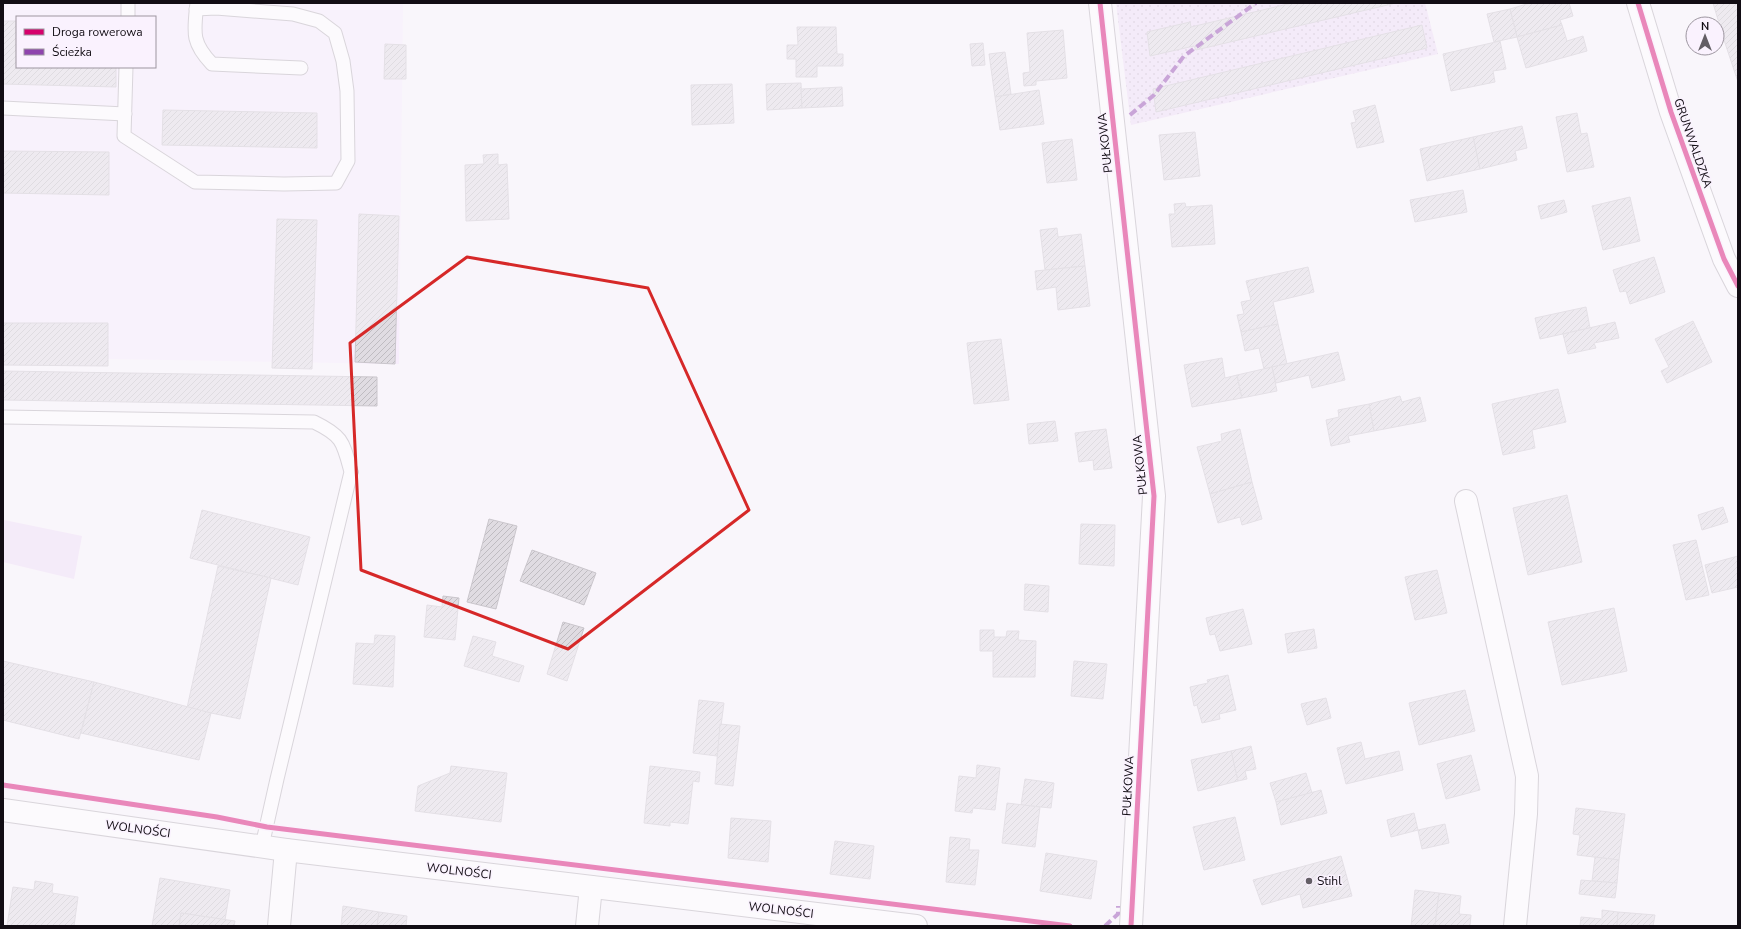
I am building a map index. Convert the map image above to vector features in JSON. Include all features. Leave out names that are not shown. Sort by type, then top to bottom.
[{"type":"street","name":"PUŁKOWA","points":[[1100,3],[1154,496],[1131,926]]},
{"type":"street","name":"GRUNWALDZKA","points":[[1638,3],[1674,119],[1724,259],[1738,286]]},
{"type":"street","points":[[1466,501],[1527,776],[1526,814],[1515,926]]},
{"type":"street","name":"WOLNOŚCI","points":[[3,810],[286,850],[916,926]]},
{"type":"street","points":[[279,926],[286,850]]},
{"type":"street","points":[[587,926],[591,887]]},
{"type":"lane","points":[[128,3],[128,16]]},
{"type":"lane","points":[[126,68],[124,136],[195,182],[284,184],[336,182],[348,161],[347,90],[344,61],[335,33],[319,21],[293,14],[196,6],[194,31],[201,52],[212,64],[301,68]]},
{"type":"lane","points":[[3,108],[125,114]]},
{"type":"lane","points":[[3,417],[314,422],[331,430],[344,445],[351,472],[276,780],[262,846]]},
{"type":"highlighted area","points":[[467,257],[648,288],[749,510],[568,649],[361,570],[350,343]]},
{"type":"shaded area","points":[[3,3],[403,3],[399,364],[3,357]]},
{"type":"shaded area","points":[[1116,3],[1425,3],[1438,54],[1131,125]]},
{"type":"shaded area","points":[[4,520],[82,536],[74,579],[3,562]]},
{"type":"building","points":[[1292,3],[1396,3],[1196,50],[1194,46],[1150,56],[1147,32],[1190,22],[1191,27]]},
{"type":"building","points":[[1530,3],[1569,3],[1573,16],[1560,20],[1562,25],[1517,37],[1510,9]]},
{"type":"building","points":[[1713,3],[1738,3],[1738,82],[1725,43],[1725,16],[1717,16]]},
{"type":"building","points":[[1510,9],[1517,37],[1494,42],[1487,14]]},
{"type":"building","points":[[3,21],[16,21],[16,68],[116,68],[116,87],[3,84]]},
{"type":"building","points":[[1422,25],[1427,48],[1156,112],[1153,89]]},
{"type":"building","points":[[1562,25],[1567,41],[1583,36],[1587,51],[1526,68],[1517,37]]},
{"type":"building","points":[[797,27],[836,27],[837,54],[843,54],[843,66],[817,66],[817,77],[796,77],[796,59],[787,59],[787,45],[798,45]]},
{"type":"building","points":[[1063,30],[1067,78],[1036,81],[1036,85],[1024,86],[1023,73],[1030,72],[1027,33]]},
{"type":"building","points":[[1500,41],[1506,69],[1493,71],[1495,82],[1451,91],[1443,54]]},
{"type":"building","points":[[983,43],[985,65],[972,66],[970,44]]},
{"type":"building","points":[[385,44],[406,45],[406,79],[384,79]]},
{"type":"building","points":[[1005,52],[1011,94],[995,97],[989,54]]},
{"type":"building","points":[[801,83],[802,108],[767,110],[766,84]]},
{"type":"building","points":[[732,84],[734,123],[692,125],[691,85]]},
{"type":"building","points":[[842,87],[843,106],[802,108],[801,89]]},
{"type":"building","points":[[1039,90],[1044,124],[1000,130],[995,97]]},
{"type":"building","points":[[1375,105],[1384,142],[1357,148],[1351,123],[1356,122],[1353,111]]},
{"type":"building","points":[[163,110],[317,113],[317,148],[162,145]]},
{"type":"building","points":[[1577,113],[1581,134],[1587,133],[1594,167],[1567,172],[1556,117]]},
{"type":"building","points":[[1522,126],[1527,148],[1515,151],[1517,160],[1480,169],[1473,137]]},
{"type":"building","points":[[1195,132],[1200,176],[1164,180],[1159,135]]},
{"type":"building","points":[[1473,137],[1480,169],[1427,181],[1420,149]]},
{"type":"building","points":[[1072,139],[1077,180],[1047,183],[1042,143]]},
{"type":"building","points":[[3,151],[109,152],[109,195],[3,193]]},
{"type":"building","points":[[498,154],[498,165],[507,164],[509,219],[466,221],[465,165],[484,164],[483,155]]},
{"type":"building","points":[[1463,190],[1467,212],[1415,222],[1410,200]]},
{"type":"building","points":[[1630,197],[1640,241],[1603,250],[1592,206]]},
{"type":"building","points":[[1564,200],[1567,212],[1541,219],[1538,206]]},
{"type":"building","points":[[1185,203],[1186,207],[1212,205],[1215,244],[1172,247],[1169,214],[1175,214],[1174,204]]},
{"type":"building","points":[[359,214],[399,216],[395,364],[355,362]]},
{"type":"building","points":[[277,219],[317,220],[312,369],[272,368]]},
{"type":"building","points":[[1057,228],[1058,237],[1081,234],[1085,266],[1045,270],[1040,230]]},
{"type":"building","points":[[1654,257],[1665,292],[1630,304],[1626,291],[1620,292],[1613,270]]},
{"type":"building","points":[[1085,266],[1090,306],[1058,310],[1056,287],[1037,290],[1035,271]]},
{"type":"building","points":[[1308,267],[1314,292],[1273,302],[1278,324],[1241,332],[1237,315],[1244,314],[1241,302],[1251,300],[1246,281]]},
{"type":"building","points":[[1586,307],[1590,328],[1540,339],[1535,318]]},
{"type":"building","points":[[1693,321],[1712,362],[1667,383],[1661,371],[1669,367],[1655,339]]},
{"type":"building","points":[[1615,322],[1619,338],[1594,343],[1596,348],[1568,354],[1563,334]]},
{"type":"building","points":[[3,323],[108,323],[108,366],[3,365]]},
{"type":"building","points":[[1278,324],[1287,364],[1264,369],[1259,348],[1245,351],[1241,332]]},
{"type":"building","points":[[1001,339],[1009,400],[974,404],[967,343]]},
{"type":"building","points":[[1338,352],[1345,380],[1312,388],[1309,375],[1276,383],[1272,367]]},
{"type":"building","points":[[1222,358],[1225,378],[1237,375],[1242,398],[1192,407],[1184,365]]},
{"type":"building","points":[[1272,367],[1277,391],[1242,398],[1237,375]]},
{"type":"building","points":[[3,371],[377,377],[377,406],[3,400]]},
{"type":"building","points":[[1558,389],[1566,422],[1532,430],[1535,448],[1503,455],[1492,404]]},
{"type":"building","points":[[1400,396],[1402,402],[1420,397],[1426,421],[1374,431],[1369,404]]},
{"type":"building","points":[[1369,404],[1374,431],[1348,436],[1350,442],[1331,446],[1326,420],[1339,417],[1338,410]]},
{"type":"building","points":[[1055,421],[1058,441],[1029,444],[1027,424]]},
{"type":"building","points":[[1106,429],[1112,468],[1094,470],[1093,460],[1079,462],[1075,433]]},
{"type":"building","points":[[1240,429],[1252,482],[1210,494],[1197,447],[1222,441],[1221,434]]},
{"type":"building","points":[[1252,482],[1262,519],[1242,525],[1240,517],[1218,523],[1210,494]]},
{"type":"building","points":[[1567,495],[1582,562],[1528,575],[1513,508]]},
{"type":"building","points":[[1723,507],[1728,522],[1702,530],[1698,515]]},
{"type":"building","points":[[202,510],[310,537],[298,585],[190,558]]},
{"type":"building","points":[[489,519],[517,526],[496,609],[467,602]]},
{"type":"building","points":[[1081,524],[1115,525],[1114,566],[1079,564]]},
{"type":"building","points":[[1696,540],[1709,595],[1686,600],[1673,545]]},
{"type":"building","points":[[532,550],[596,573],[584,605],[520,581]]},
{"type":"building","points":[[1738,556],[1738,587],[1712,593],[1705,565]]},
{"type":"building","points":[[218,566],[271,578],[240,719],[187,708]]},
{"type":"building","points":[[1437,570],[1447,613],[1415,620],[1405,577]]},
{"type":"building","points":[[1025,584],[1049,586],[1048,612],[1024,610]]},
{"type":"building","points":[[443,596],[459,598],[455,640],[424,637],[427,605],[442,607]]},
{"type":"building","points":[[1614,608],[1627,671],[1562,685],[1548,622]]},
{"type":"building","points":[[1243,609],[1252,644],[1220,651],[1215,634],[1210,635],[1206,618]]},
{"type":"building","points":[[563,622],[584,628],[567,681],[547,674]]},
{"type":"building","points":[[1314,629],[1317,648],[1288,653],[1285,634]]},
{"type":"building","points":[[980,630],[994,630],[994,637],[1006,637],[1007,631],[1019,631],[1018,640],[1036,641],[1035,677],[993,677],[993,651],[980,651]]},
{"type":"building","points":[[375,635],[395,636],[393,687],[353,684],[356,643],[374,644]]},
{"type":"building","points":[[473,636],[496,642],[492,656],[524,666],[519,682],[464,666]]},
{"type":"building","points":[[3,661],[94,682],[79,739],[3,720]]},
{"type":"building","points":[[1074,661],[1107,664],[1103,699],[1071,696]]},
{"type":"building","points":[[1228,675],[1236,710],[1219,714],[1220,719],[1202,723],[1197,705],[1194,706],[1190,687],[1208,683],[1207,680]]},
{"type":"building","points":[[94,682],[211,713],[199,760],[81,733]]},
{"type":"building","points":[[1465,690],[1475,731],[1419,745],[1409,703]]},
{"type":"building","points":[[1326,698],[1331,718],[1307,725],[1301,704]]},
{"type":"building","points":[[699,700],[724,703],[717,756],[693,753]]},
{"type":"building","points":[[720,724],[740,726],[733,786],[715,784]]},
{"type":"building","points":[[1361,742],[1365,759],[1399,751],[1403,770],[1346,784],[1337,748]]},
{"type":"building","points":[[1251,746],[1256,769],[1245,771],[1247,779],[1238,781],[1231,751]]},
{"type":"building","points":[[1231,751],[1238,781],[1198,791],[1191,760]]},
{"type":"building","points":[[1471,755],[1480,790],[1446,799],[1437,764]]},
{"type":"building","points":[[977,765],[1000,768],[995,810],[973,808],[972,813],[955,811],[959,776],[976,778]]},
{"type":"building","points":[[451,766],[507,773],[501,822],[415,811],[418,786],[450,773]]},
{"type":"building","points":[[650,766],[700,772],[699,782],[693,781],[688,824],[670,822],[670,826],[644,823]]},
{"type":"building","points":[[1306,773],[1312,793],[1276,802],[1270,783]]},
{"type":"building","points":[[1025,779],[1054,783],[1051,808],[1021,805]]},
{"type":"building","points":[[1321,790],[1327,813],[1281,825],[1276,802]]},
{"type":"building","points":[[1007,803],[1040,807],[1035,847],[1002,843]]},
{"type":"building","points":[[1576,808],[1625,814],[1619,860],[1577,855],[1580,835],[1573,834]]},
{"type":"building","points":[[1414,813],[1418,830],[1391,837],[1387,820]]},
{"type":"building","points":[[1235,817],[1245,860],[1204,870],[1193,827]]},
{"type":"building","points":[[731,818],[771,821],[768,862],[728,858]]},
{"type":"building","points":[[1445,824],[1449,843],[1422,849],[1418,830]]},
{"type":"building","points":[[950,837],[970,839],[969,850],[979,850],[975,885],[946,882]]},
{"type":"building","points":[[835,841],[874,846],[870,879],[830,874]]},
{"type":"building","points":[[1046,853],[1097,861],[1091,899],[1040,891]]},
{"type":"building","points":[[1341,856],[1352,896],[1303,908],[1300,894],[1262,905],[1253,880]]},
{"type":"building","points":[[1595,857],[1619,860],[1617,883],[1592,881]]},
{"type":"building","points":[[160,878],[230,890],[225,920],[181,913],[179,926],[152,926]]},
{"type":"building","points":[[1581,880],[1617,883],[1615,898],[1579,894]]},
{"type":"building","points":[[35,881],[53,884],[52,893],[78,897],[74,926],[7,926],[13,887],[34,890]]},
{"type":"building","points":[[1415,890],[1439,893],[1435,926],[1411,926]]},
{"type":"building","points":[[1439,893],[1461,896],[1459,914],[1471,915],[1470,926],[1435,926]]},
{"type":"building","points":[[343,906],[379,912],[377,926],[341,926]]},
{"type":"building","points":[[1602,910],[1618,912],[1617,926],[1580,926],[1581,917],[1602,919]]},
{"type":"building","points":[[379,912],[407,916],[406,926],[377,926]]},
{"type":"building","points":[[1618,912],[1655,915],[1653,926],[1617,926]]},
{"type":"building","points":[[181,913],[235,921],[234,926],[179,926]]},
{"type":"marked path","points":[[1130,115],[1154,95],[1184,56],[1256,3]]},
{"type":"marked path","points":[[1105,926],[1118,914],[1118,906]]},
{"type":"cycle path","points":[[1100,3],[1154,496],[1131,926]]},
{"type":"cycle path","points":[[1638,3],[1671,112],[1724,259],[1738,286]]},
{"type":"cycle path","points":[[3,785],[217,817],[267,827],[1070,926]]},
{"type":"place","name":"Stihl","points":[[1309,881]]}]
